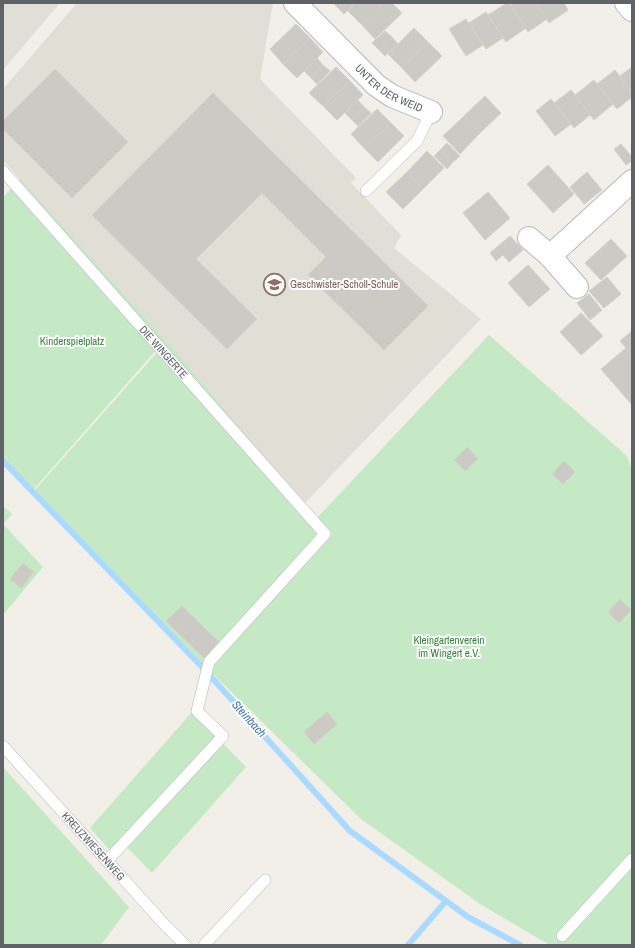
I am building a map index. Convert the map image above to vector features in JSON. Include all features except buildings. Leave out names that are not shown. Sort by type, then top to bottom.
[{"type":"street","name":"UNTER DER WEID","points":[[295,3],[376,85],[392,96],[431,112]]},
{"type":"street","points":[[626,3],[632,10]]},
{"type":"street","points":[[550,256],[632,181]]},
{"type":"street","points":[[530,238],[550,256],[577,287]]},
{"type":"lane","name":"UNTER DER WEID","points":[[366,191],[417,141],[431,112]]},
{"type":"lane","name":"DIE WINGERTE","points":[[3,171],[325,534],[209,662],[197,711],[223,736],[107,861]]},
{"type":"lane","name":"KREUZWIESENWEG","points":[[3,746],[165,925],[186,945]]},
{"type":"lane","points":[[562,936],[632,859]]},
{"type":"lane","points":[[204,945],[266,880]]},
{"type":"shaded area","points":[[3,3],[60,3],[3,70]]},
{"type":"shaded area","name":"Geschwister-Scholl-Schule","points":[[77,3],[273,3],[260,79],[356,178],[351,183],[401,235],[394,248],[481,319],[304,504],[3,160],[3,89]]},
{"type":"green space","name":"Kinderspielplatz","points":[[20,179],[165,340],[34,489],[3,458],[3,197]]},
{"type":"green space","name":"Kleingartenverein im Wingert e.V.","points":[[489,335],[627,456],[632,470],[632,945],[550,945],[480,904],[361,819],[206,667],[35,490],[167,341],[316,519]]},
{"type":"green space","points":[[3,506],[12,514],[3,524]]},
{"type":"green space","points":[[3,524],[43,567],[3,615]]},
{"type":"green space","points":[[192,712],[246,767],[152,873],[123,843],[113,854],[90,828]]},
{"type":"green space","points":[[3,767],[129,907],[101,945],[3,945]]},
{"type":"waterway","name":"Steinbach","points":[[3,461],[204,669],[350,831],[468,917],[520,945]]},
{"type":"waterway","points":[[408,945],[446,901]]},
{"type":"place","name":"Geschwister-Scholl-Schule","points":[[274,284]]}]
